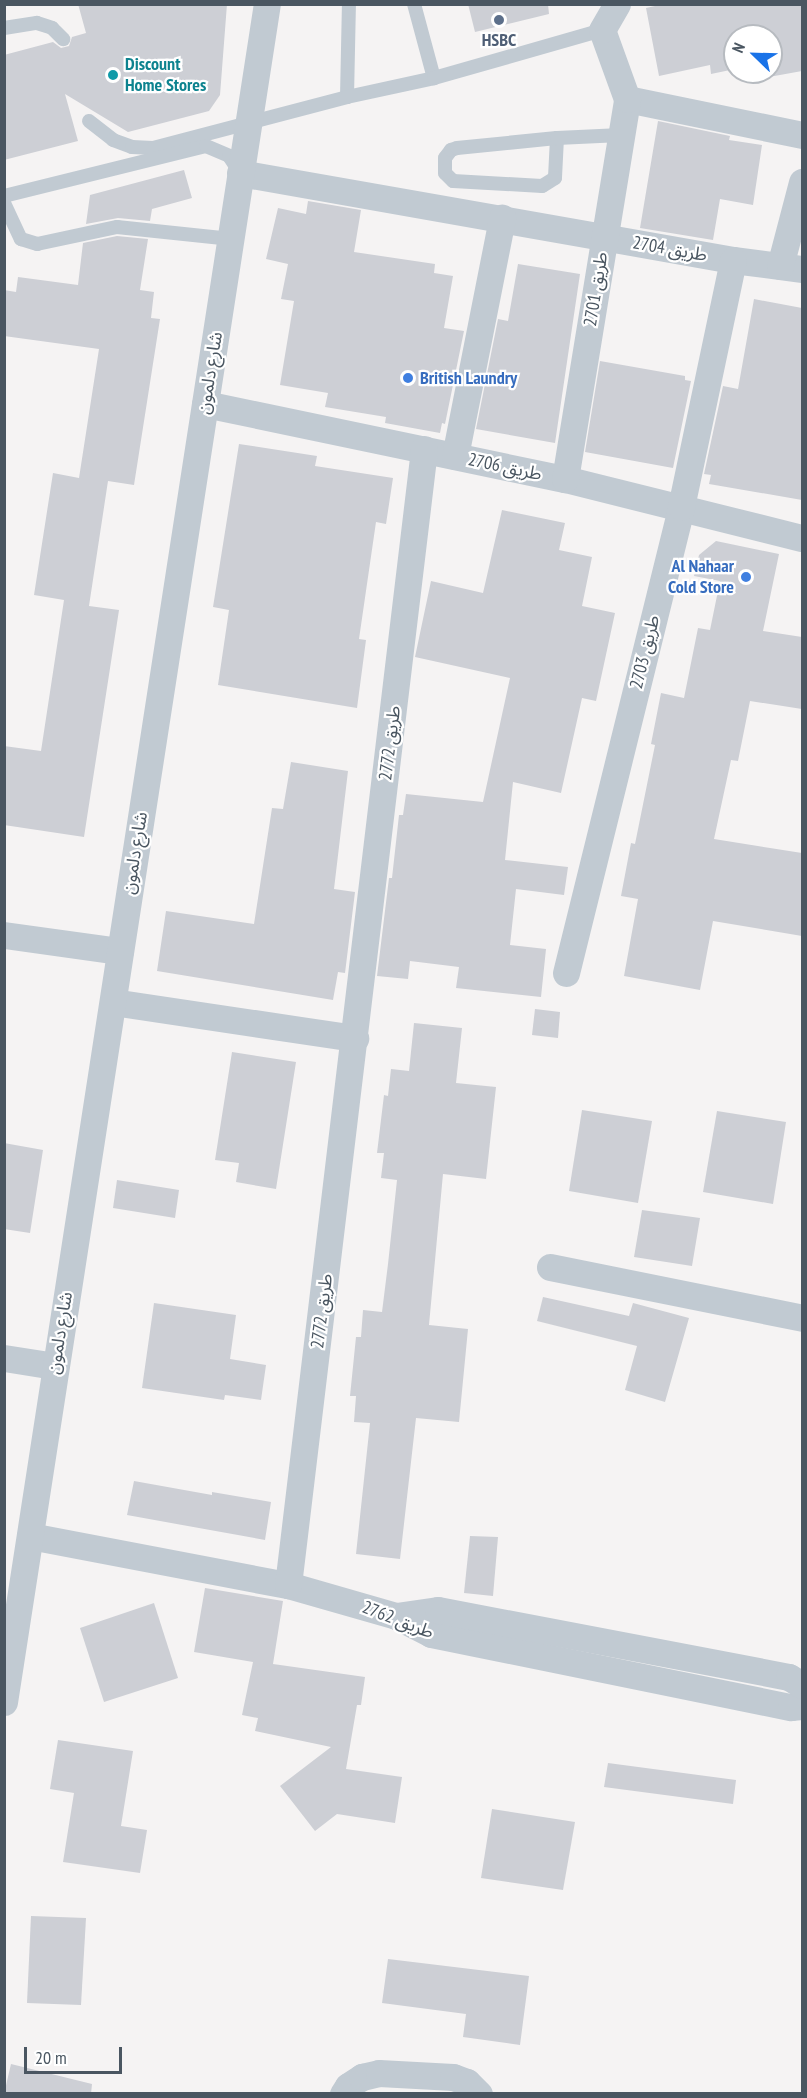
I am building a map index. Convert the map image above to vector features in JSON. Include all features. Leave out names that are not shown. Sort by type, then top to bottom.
[{"type":"street","name":"شارع دلمون","points":[[4,1702],[13,1588],[30,1536],[267,4]]},
{"type":"street","points":[[602,30],[617,4]]},
{"type":"street","name":"طريق 2701","points":[[565,479],[627,99],[602,30]]},
{"type":"street","points":[[627,99],[802,135]]},
{"type":"street","name":"طريق 2704","points":[[240,172],[733,260],[791,267]]},
{"type":"street","points":[[791,267],[802,182]]},
{"type":"street","points":[[455,456],[502,218]]},
{"type":"street","name":"طريق 2703","points":[[566,973],[681,507],[733,260]]},
{"type":"street","name":"طريق 2706","points":[[205,404],[565,479],[802,538]]},
{"type":"street","name":"طريق 2772","points":[[288,1585],[424,448]]},
{"type":"street","points":[[4,935],[120,951]]},
{"type":"street","points":[[113,1002],[355,1038]]},
{"type":"street","points":[[550,1268],[802,1318]]},
{"type":"street","points":[[4,1358],[55,1366]]},
{"type":"street","name":"طريق 2762","points":[[30,1536],[288,1585],[396,1616],[431,1634],[791,1707],[802,1706]]},
{"type":"street","points":[[396,1616],[438,1610],[789,1677],[802,1685]]},
{"type":"street","points":[[343,2094],[348,2086],[362,2077],[379,2073],[453,2077],[467,2082],[479,2094]]},
{"type":"lane","points":[[347,97],[349,4]]},
{"type":"lane","points":[[414,4],[434,78]]},
{"type":"lane","points":[[4,27],[37,22],[52,28],[63,39]]},
{"type":"lane","points":[[89,121],[113,140],[132,147],[153,148],[347,97],[434,78],[602,30]]},
{"type":"lane","points":[[557,138],[555,178],[542,186],[453,181],[445,173],[445,158],[452,150],[557,138],[621,135]]},
{"type":"lane","points":[[4,195],[206,146],[229,156],[240,172]]},
{"type":"lane","points":[[4,203],[21,239],[37,244],[117,227],[231,239]]},
{"type":"building","name":"Discount Home Stores","points":[[78,4],[227,4],[220,95],[209,111],[128,132],[65,94],[78,141],[4,160],[4,55],[53,42],[61,48],[69,46],[72,37],[86,33]]},
{"type":"building","name":"HSBC","points":[[468,4],[548,4],[549,14],[475,32]]},
{"type":"building","points":[[664,4],[802,4],[802,71],[783,74],[783,24],[723,24],[723,72],[711,74],[710,65],[659,76],[646,8]]},
{"type":"building","points":[[658,121],[730,136],[729,140],[762,145],[753,205],[720,199],[713,240],[640,228]]},
{"type":"building","points":[[184,170],[192,198],[152,209],[150,221],[118,218],[86,224],[90,195]]},
{"type":"building","points":[[308,201],[361,210],[354,252],[435,264],[434,273],[453,276],[444,328],[464,331],[445,424],[442,423],[440,433],[385,423],[386,417],[325,407],[328,393],[280,385],[294,301],[281,299],[288,264],[266,259],[278,208],[306,214]]},
{"type":"building","points":[[117,236],[148,239],[140,290],[154,292],[151,318],[160,319],[134,485],[108,481],[89,606],[119,610],[84,837],[4,825],[4,746],[41,751],[64,600],[34,595],[53,473],[79,478],[99,349],[4,336],[4,290],[16,292],[18,277],[78,285],[83,243]]},
{"type":"building","points":[[518,264],[580,274],[555,443],[476,429],[498,319],[508,321]]},
{"type":"building","points":[[754,299],[802,308],[802,500],[709,484],[711,475],[704,474],[723,386],[738,389]]},
{"type":"building","points":[[600,361],[685,376],[685,380],[691,381],[673,468],[585,452]]},
{"type":"building","points":[[239,444],[317,456],[315,466],[393,478],[386,524],[376,522],[359,639],[366,640],[357,708],[218,685],[229,610],[213,607]]},
{"type":"building","points":[[502,510],[565,523],[559,550],[592,557],[582,606],[615,613],[596,701],[582,698],[561,793],[513,782],[505,860],[568,867],[564,895],[516,889],[510,945],[546,949],[541,997],[456,988],[459,967],[410,961],[408,979],[377,976],[399,815],[403,815],[406,794],[483,802],[510,678],[415,657],[431,581],[483,593]]},
{"type":"building","points":[[716,541],[779,554],[763,631],[802,637],[802,709],[750,701],[738,761],[731,760],[714,839],[802,853],[802,936],[713,921],[700,990],[624,976],[638,899],[621,896],[631,843],[635,844],[655,745],[651,744],[661,693],[684,698],[698,628],[710,630],[720,581],[694,576],[699,555]]},
{"type":"building","points":[[291,762],[348,771],[334,889],[355,892],[345,973],[338,972],[333,1000],[157,971],[166,911],[254,924],[272,808],[283,809]]},
{"type":"building","points":[[535,1009],[560,1012],[558,1038],[532,1035]]},
{"type":"building","points":[[414,1023],[462,1028],[456,1083],[496,1087],[486,1179],[443,1174],[429,1325],[468,1329],[459,1422],[416,1418],[400,1559],[356,1554],[370,1423],[354,1422],[356,1396],[350,1396],[356,1337],[361,1337],[363,1310],[382,1312],[388,1264],[397,1180],[381,1178],[384,1153],[377,1153],[384,1095],[388,1096],[391,1069],[409,1071]]},
{"type":"building","points":[[232,1052],[296,1062],[276,1189],[236,1182],[239,1163],[215,1160]]},
{"type":"building","points":[[582,1110],[652,1121],[638,1203],[569,1191]]},
{"type":"building","points":[[717,1111],[786,1122],[773,1204],[703,1192]]},
{"type":"building","points":[[4,1143],[43,1150],[30,1233],[4,1229]]},
{"type":"building","points":[[117,1180],[179,1190],[175,1218],[113,1208]]},
{"type":"building","points":[[642,1210],[700,1218],[692,1266],[634,1257]]},
{"type":"building","points":[[543,1297],[629,1316],[633,1303],[689,1318],[665,1402],[625,1390],[637,1346],[537,1321]]},
{"type":"building","points":[[154,1303],[236,1315],[230,1359],[266,1365],[261,1400],[225,1395],[224,1400],[142,1388]]},
{"type":"building","points":[[134,1481],[212,1495],[212,1492],[271,1502],[265,1540],[127,1515]]},
{"type":"building","points":[[470,1536],[498,1537],[493,1596],[464,1593]]},
{"type":"building","points":[[205,1588],[283,1601],[273,1664],[365,1677],[361,1705],[357,1705],[346,1769],[402,1777],[395,1823],[337,1814],[315,1831],[280,1786],[331,1747],[255,1731],[258,1718],[242,1715],[253,1662],[194,1652]]},
{"type":"building","points":[[154,1603],[178,1678],[104,1702],[80,1628]]},
{"type":"building","points":[[58,1740],[133,1751],[121,1826],[147,1830],[140,1873],[63,1862],[74,1793],[50,1789]]},
{"type":"building","points":[[608,1763],[736,1780],[733,1804],[604,1787]]},
{"type":"building","points":[[492,1809],[575,1822],[563,1890],[481,1878]]},
{"type":"building","points":[[31,1916],[86,1918],[81,2005],[27,2003]]},
{"type":"building","points":[[388,1959],[529,1976],[520,2045],[463,2037],[466,2014],[382,2003]]},
{"type":"building","points":[[11,2064],[92,2084],[91,2094],[4,2094]]},
{"type":"place","name":"HSBC","points":[[499,20]]},
{"type":"place","name":"Discount Home Stores","points":[[113,75]]},
{"type":"place","name":"British Laundry","points":[[408,378]]},
{"type":"place","name":"Al Nahaar Cold Store","points":[[746,577]]}]
